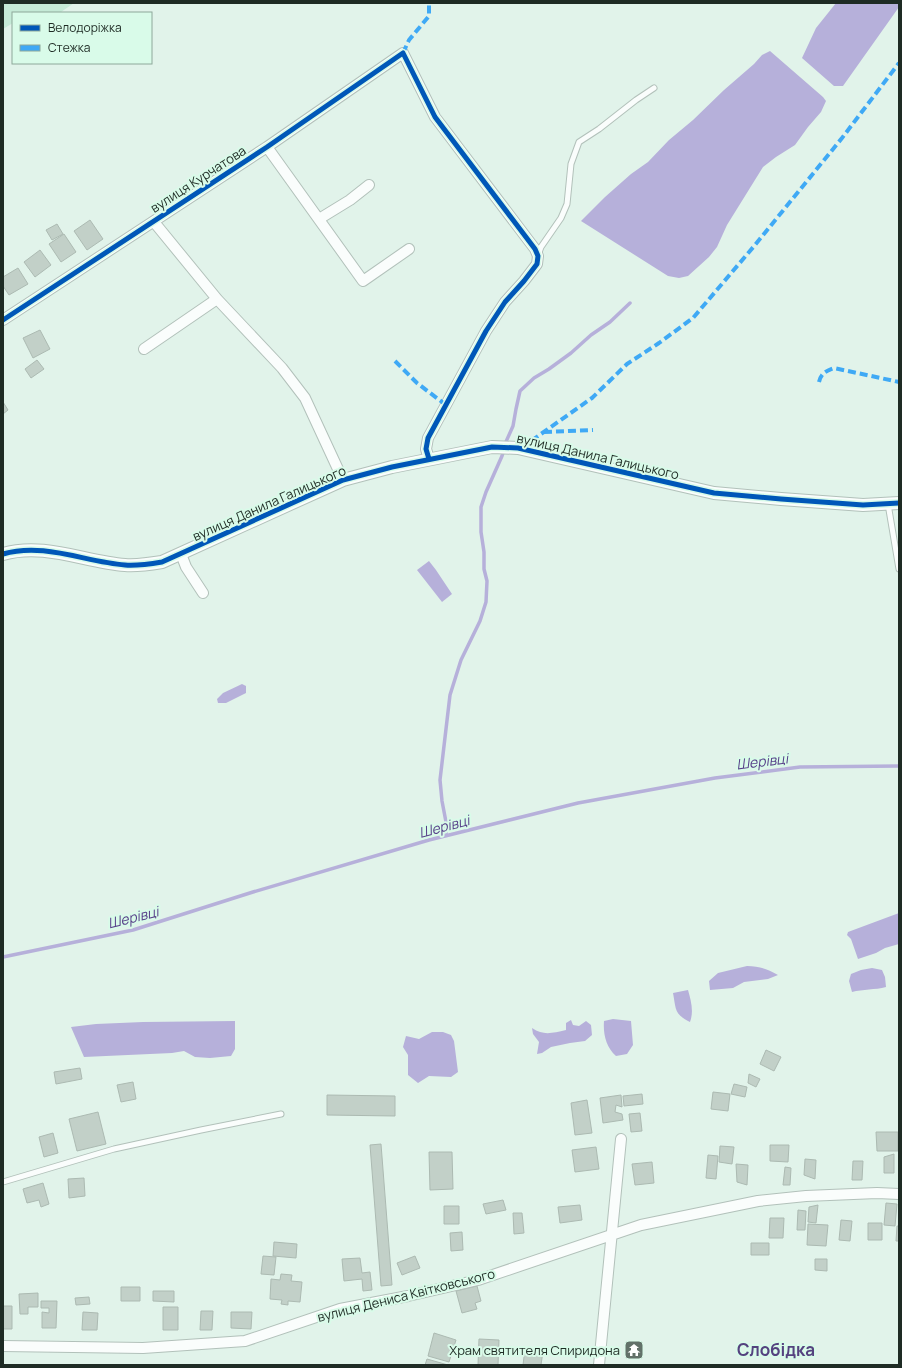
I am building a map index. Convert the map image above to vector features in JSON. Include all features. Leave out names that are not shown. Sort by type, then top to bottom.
[{"type":"street","name":"вулиця Курчатова","points":[[3,320],[267,147],[403,53],[435,117],[536,249],[538,256]]},
{"type":"street","points":[[267,147],[363,281],[409,249]]},
{"type":"street","points":[[319,219],[350,200],[369,185]]},
{"type":"street","points":[[154,222],[217,299],[282,368],[305,398],[343,480]]},
{"type":"street","points":[[429,459],[426,449],[428,438],[486,331],[505,302],[537,264],[538,256]]},
{"type":"street","points":[[144,349],[217,299]]},
{"type":"street","name":"вулиця Данила Галицького","points":[[3,554],[32,550],[68,554],[99,562],[125,565],[145,565],[156,563],[181,554],[260,516],[343,480],[429,459],[492,447],[505,447],[540,453],[714,493],[855,504],[894,503]]},
{"type":"street","points":[[181,554],[186,567],[204,593]]},
{"type":"street","points":[[599,1365],[621,1139]]},
{"type":"street","name":"вулиця Дениса Квітковського","points":[[3,1346],[143,1348],[245,1342],[340,1309],[408,1296],[478,1280],[642,1225],[758,1200],[814,1195],[877,1193],[899,1194]]},
{"type":"lane","points":[[538,256],[541,247],[561,218],[567,204],[571,164],[579,142],[654,88]]},
{"type":"lane","points":[[894,503],[899,568]]},
{"type":"lane","points":[[3,1182],[114,1149],[281,1114]]},
{"type":"green space","points":[[3,3],[74,3],[61,12],[12,12],[12,24],[3,29]]},
{"type":"shaded area","points":[[836,3],[899,3],[899,7],[843,86],[834,86],[802,58],[816,28]]},
{"type":"shaded area","points":[[770,51],[826,101],[821,112],[795,145],[763,167],[727,225],[717,247],[709,257],[688,276],[679,278],[668,276],[581,221],[631,174],[648,162],[669,140],[693,120],[762,55]]},
{"type":"shaded area","points":[[429,561],[452,594],[442,602],[417,570]]},
{"type":"shaded area","points":[[242,684],[246,686],[246,693],[226,703],[218,703],[217,699],[223,693]]},
{"type":"shaded area","points":[[899,913],[899,944],[858,959],[851,939],[847,935],[848,932]]},
{"type":"shaded area","points":[[747,966],[763,968],[778,975],[768,979],[744,982],[733,988],[710,990],[709,981],[718,973]]},
{"type":"shaded area","points":[[872,968],[882,970],[885,977],[886,987],[852,992],[849,981],[851,974]]},
{"type":"shaded area","points":[[688,990],[692,1010],[690,1022],[678,1014],[675,1007],[673,993]]},
{"type":"shaded area","points":[[613,1019],[631,1021],[633,1045],[627,1054],[616,1056],[608,1044],[604,1031],[604,1021]]},
{"type":"shaded area","points":[[571,1020],[573,1025],[579,1026],[586,1021],[591,1025],[592,1035],[585,1041],[551,1047],[542,1053],[537,1054],[539,1042],[533,1034],[532,1028],[536,1031],[544,1033],[566,1030],[566,1023]]},
{"type":"shaded area","points":[[235,1021],[235,1049],[231,1056],[210,1058],[195,1057],[184,1051],[172,1053],[84,1057],[71,1027],[96,1024],[143,1022]]},
{"type":"shaded area","points":[[432,1032],[443,1032],[451,1035],[454,1041],[458,1072],[451,1077],[429,1076],[418,1083],[408,1075],[408,1055],[403,1047],[406,1036],[419,1039]]},
{"type":"building","points":[[90,220],[103,239],[87,250],[74,231]]},
{"type":"building","points":[[57,224],[63,234],[52,240],[46,230]]},
{"type":"building","points":[[64,234],[76,252],[61,262],[49,244]]},
{"type":"building","points":[[40,250],[51,265],[35,277],[24,262]]},
{"type":"building","points":[[18,268],[28,284],[9,295],[3,286],[3,277]]},
{"type":"building","points":[[40,330],[50,349],[33,358],[23,338]]},
{"type":"building","points":[[37,360],[44,369],[31,378],[25,369]]},
{"type":"building","points":[[3,402],[8,410],[3,414]]},
{"type":"building","points":[[766,1050],[781,1057],[774,1071],[760,1064]]},
{"type":"building","points":[[80,1068],[82,1079],[56,1084],[54,1072]]},
{"type":"building","points":[[749,1074],[760,1079],[756,1087],[748,1083]]},
{"type":"building","points":[[133,1082],[136,1099],[121,1102],[117,1085]]},
{"type":"building","points":[[734,1084],[747,1087],[745,1097],[731,1094]]},
{"type":"building","points":[[713,1092],[730,1094],[728,1111],[711,1109]]},
{"type":"building","points":[[642,1094],[643,1104],[624,1106],[623,1096]]},
{"type":"building","points":[[327,1095],[395,1096],[395,1116],[327,1115]]},
{"type":"building","points":[[621,1095],[622,1107],[616,1105],[615,1112],[622,1114],[623,1120],[603,1123],[600,1098]]},
{"type":"building","points":[[587,1100],[592,1133],[575,1135],[571,1103]]},
{"type":"building","points":[[98,1112],[106,1144],[77,1151],[69,1119]]},
{"type":"building","points":[[640,1113],[642,1131],[631,1132],[629,1114]]},
{"type":"building","points":[[876,1132],[898,1132],[898,1151],[877,1151]]},
{"type":"building","points":[[53,1133],[58,1153],[44,1157],[39,1137]]},
{"type":"building","points":[[381,1144],[392,1285],[381,1286],[370,1145]]},
{"type":"building","points":[[770,1145],[789,1145],[788,1162],[770,1161]]},
{"type":"building","points":[[720,1146],[734,1147],[732,1164],[719,1162]]},
{"type":"building","points":[[596,1147],[599,1169],[575,1172],[572,1150]]},
{"type":"building","points":[[429,1152],[452,1152],[453,1189],[430,1190]]},
{"type":"building","points":[[894,1154],[894,1173],[884,1173],[884,1157]]},
{"type":"building","points":[[708,1155],[718,1156],[716,1179],[706,1178]]},
{"type":"building","points":[[805,1159],[816,1160],[815,1179],[804,1175]]},
{"type":"building","points":[[853,1161],[863,1161],[862,1180],[852,1180]]},
{"type":"building","points":[[652,1162],[654,1183],[635,1185],[632,1164]]},
{"type":"building","points":[[736,1164],[748,1165],[747,1185],[737,1182]]},
{"type":"building","points":[[785,1167],[791,1168],[790,1185],[783,1185]]},
{"type":"building","points":[[84,1178],[85,1196],[69,1198],[68,1179]]},
{"type":"building","points":[[43,1183],[49,1204],[41,1207],[39,1200],[27,1203],[23,1189]]},
{"type":"building","points":[[503,1200],[506,1210],[486,1214],[483,1204]]},
{"type":"building","points":[[886,1203],[897,1204],[895,1226],[884,1225]]},
{"type":"building","points":[[580,1205],[582,1220],[560,1223],[558,1207]]},
{"type":"building","points":[[818,1205],[816,1223],[808,1222],[809,1207]]},
{"type":"building","points":[[444,1206],[459,1206],[459,1224],[444,1224]]},
{"type":"building","points":[[798,1210],[806,1211],[805,1230],[797,1230]]},
{"type":"building","points":[[513,1213],[522,1213],[524,1233],[514,1234]]},
{"type":"building","points":[[770,1218],[784,1218],[783,1238],[769,1238]]},
{"type":"building","points":[[841,1220],[852,1221],[850,1241],[839,1240]]},
{"type":"building","points":[[868,1223],[882,1223],[882,1240],[868,1240]]},
{"type":"building","points":[[808,1224],[828,1225],[826,1246],[807,1245]]},
{"type":"building","points":[[897,1226],[899,1226],[899,1241],[896,1241]]},
{"type":"building","points":[[462,1232],[463,1250],[451,1251],[450,1233]]},
{"type":"building","points":[[274,1242],[297,1244],[296,1258],[273,1256]]},
{"type":"building","points":[[751,1243],[769,1243],[769,1255],[751,1255]]},
{"type":"building","points":[[263,1256],[276,1257],[274,1275],[261,1274]]},
{"type":"building","points":[[415,1256],[420,1268],[402,1275],[397,1263]]},
{"type":"building","points":[[360,1258],[362,1273],[370,1272],[372,1290],[363,1291],[362,1279],[344,1281],[342,1259]]},
{"type":"building","points":[[815,1259],[827,1259],[827,1271],[815,1270]]},
{"type":"building","points":[[281,1274],[292,1275],[291,1281],[302,1282],[300,1302],[288,1301],[288,1305],[281,1304],[282,1300],[270,1299],[271,1279],[280,1280]]},
{"type":"building","points":[[477,1286],[481,1301],[475,1303],[477,1309],[462,1313],[456,1291]]},
{"type":"building","points":[[121,1287],[140,1287],[140,1301],[121,1301]]},
{"type":"building","points":[[153,1291],[174,1291],[174,1302],[153,1301]]},
{"type":"building","points":[[38,1293],[38,1307],[28,1307],[28,1314],[20,1314],[19,1294]]},
{"type":"building","points":[[89,1297],[90,1304],[76,1305],[75,1298]]},
{"type":"building","points":[[41,1301],[57,1301],[56,1328],[42,1328],[42,1312],[49,1313],[49,1308],[41,1308]]},
{"type":"building","points":[[3,1306],[12,1306],[12,1329],[3,1329]]},
{"type":"building","points":[[163,1307],[178,1307],[178,1330],[163,1330]]},
{"type":"building","points":[[201,1311],[213,1311],[212,1330],[200,1330]]},
{"type":"building","points":[[83,1312],[98,1313],[97,1330],[82,1330]]},
{"type":"building","points":[[231,1312],[252,1312],[251,1329],[231,1328]]},
{"type":"building","points":[[434,1333],[456,1340],[449,1362],[428,1356]]},
{"type":"building","points":[[479,1339],[499,1340],[498,1365],[478,1365]]},
{"type":"building","points":[[525,1349],[543,1351],[541,1365],[523,1365]]},
{"type":"building","points":[[427,1359],[448,1365],[425,1365]]},
{"type":"waterway","points":[[505,444],[513,426],[520,391],[534,378],[571,353],[591,335],[610,322],[630,303]]},
{"type":"waterway","points":[[446,836],[446,822],[440,780],[450,695],[461,660],[480,621],[486,602],[487,581],[484,569],[484,552],[481,532],[481,507],[504,450]]},
{"type":"waterway","name":"Шерівці","points":[[3,957],[133,930],[253,892],[429,840],[578,803],[715,778],[800,767],[899,766]]},
{"type":"marked path","points":[[403,53],[409,40],[429,16],[429,3]]},
{"type":"marked path","points":[[524,450],[531,441],[592,398],[627,364],[693,318],[755,245],[842,138],[899,63]]},
{"type":"marked path","points":[[395,361],[417,383],[446,405]]},
{"type":"marked path","points":[[819,382],[824,373],[834,368],[899,382]]},
{"type":"marked path","points":[[544,432],[593,430]]},
{"type":"cycle path","points":[[3,320],[267,147],[403,53],[435,117],[535,249],[538,256],[537,264],[505,302],[486,331],[428,438],[426,449],[429,459]]},
{"type":"cycle path","points":[[3,554],[34,550],[49,551],[125,565],[162,562],[343,480],[392,467],[492,447],[518,448],[714,493],[863,505],[899,503]]},
{"type":"place","name":"Храм святителя Спиридона","points":[[634,1350]]},
{"type":"district","name":"Слобідка","points":[[776,1349]]}]
